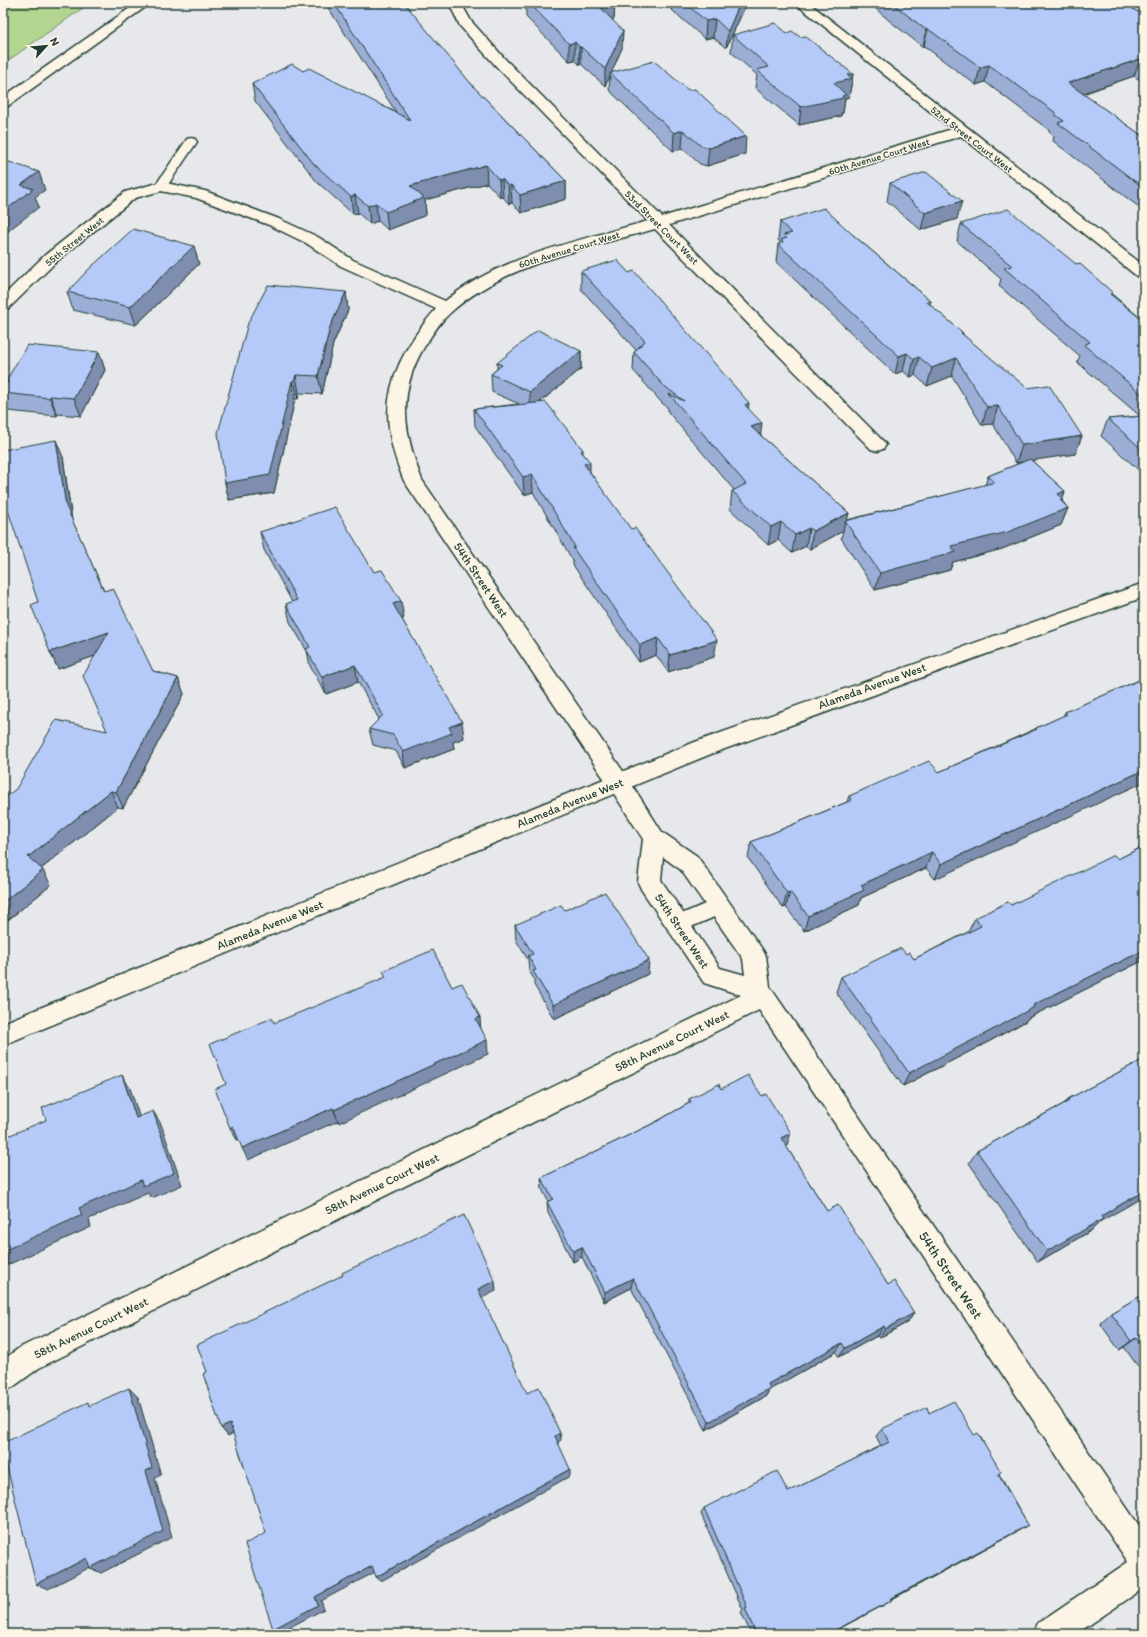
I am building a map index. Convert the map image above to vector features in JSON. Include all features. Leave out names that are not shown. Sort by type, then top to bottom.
[{"type":"street","points":[[3,88],[125,3]]},
{"type":"street","points":[[3,103],[145,3]]},
{"type":"street","name":"53rd Street Court West","points":[[455,3],[466,23],[501,63],[877,445]]},
{"type":"street","name":"52nd Street Court West","points":[[801,3],[1144,274]]},
{"type":"street","name":"60th Avenue Court West","points":[[446,308],[480,283],[508,268],[537,257],[658,223],[962,131]]},
{"type":"street","points":[[156,187],[200,194],[274,222],[312,240],[348,263],[446,308]]},
{"type":"street","name":"55th Street West","points":[[3,305],[51,258],[130,195],[156,187]]},
{"type":"street","name":"54th Street West","points":[[446,308],[419,340],[407,366],[398,395],[396,420],[402,451],[413,481],[619,783],[654,838],[690,863],[754,956],[761,993],[1144,1559]]},
{"type":"street","name":"Alameda Avenue West","points":[[3,1034],[703,748],[1144,590]]},
{"type":"street","name":"54th Street West","points":[[654,838],[649,882],[712,976],[761,993]]},
{"type":"street","name":"58th Avenue Court West","points":[[3,1377],[29,1358],[761,993]]},
{"type":"street","points":[[1049,1634],[1144,1570]]},
{"type":"lane","points":[[156,187],[191,142]]},
{"type":"lane","points":[[677,925],[719,906]]},
{"type":"green space","points":[[7,3],[90,3],[3,64],[3,7]]},
{"type":"building","points":[[334,3],[399,3],[400,6],[406,5],[473,86],[566,181],[520,195],[511,185],[508,186],[502,179],[499,180],[486,165],[410,186],[424,198],[386,212],[376,203],[368,206],[355,195],[351,197],[314,164],[252,84],[292,64],[303,71],[309,68],[410,120]]},
{"type":"building","points":[[529,3],[611,3],[599,6],[623,31],[605,69],[575,42],[569,44]]},
{"type":"building","points":[[685,3],[740,3],[728,31],[715,19],[706,21]]},
{"type":"building","points":[[892,3],[1123,3],[1140,13],[1143,12],[1144,62],[1140,59],[1068,83],[1144,137],[1144,188],[1058,123],[1064,121],[1054,114],[1056,113],[989,65],[980,67],[928,29],[926,30]]},
{"type":"building","points":[[775,23],[787,33],[792,31],[800,37],[805,36],[853,74],[847,75],[852,79],[834,83],[846,95],[842,96],[843,98],[801,107],[757,70],[769,67],[733,35]]},
{"type":"building","points":[[654,61],[688,90],[695,89],[746,136],[709,148],[701,146],[683,130],[674,133],[610,73]]},
{"type":"building","points":[[3,160],[39,172],[21,185],[33,189],[3,212]]},
{"type":"building","points":[[926,172],[962,201],[925,213],[890,183]]},
{"type":"building","points":[[824,208],[852,234],[931,301],[927,302],[963,333],[961,333],[1027,388],[1049,385],[1082,436],[1022,445],[998,406],[987,407],[956,358],[932,368],[919,357],[914,359],[907,353],[899,356],[778,244],[783,242],[781,240],[787,238],[784,235],[792,233],[780,222]]},
{"type":"building","points":[[1008,209],[1076,264],[1079,263],[1113,293],[1110,294],[1144,321],[1144,396],[1084,345],[1090,342],[1004,268],[1012,266],[961,224]]},
{"type":"building","points":[[133,229],[194,246],[130,307],[67,292],[90,268]]},
{"type":"building","points":[[617,260],[629,273],[634,271],[749,403],[745,405],[762,423],[751,427],[849,513],[813,531],[809,528],[795,535],[781,522],[771,527],[732,491],[746,484],[669,394],[684,401],[663,385],[634,352],[645,341],[581,271]]},
{"type":"building","points":[[268,285],[346,292],[330,327],[318,376],[296,375],[294,381],[292,381],[270,475],[225,483],[218,433],[248,323]]},
{"type":"building","points":[[538,330],[581,351],[530,392],[491,374],[502,365],[497,363]]},
{"type":"building","points":[[27,345],[99,352],[74,398],[50,396],[50,398],[3,393],[8,381],[6,381]]},
{"type":"building","points":[[546,402],[583,450],[581,451],[590,462],[584,464],[631,529],[635,528],[717,640],[670,655],[658,638],[640,645],[573,548],[575,547],[532,474],[523,477],[474,409]]},
{"type":"building","points":[[1144,416],[1144,451],[1108,419]]},
{"type":"building","points":[[56,440],[66,506],[104,591],[113,588],[153,671],[178,678],[116,792],[111,791],[28,857],[43,870],[3,902],[3,799],[16,789],[56,720],[107,731],[83,676],[109,632],[50,652],[31,605],[38,602],[3,495],[3,450]]},
{"type":"building","points":[[1030,459],[1065,491],[1058,494],[1062,499],[1060,500],[1068,508],[1008,532],[951,546],[956,552],[880,573],[845,521],[995,482],[988,476]]},
{"type":"building","points":[[335,507],[374,572],[382,570],[401,601],[393,604],[462,722],[449,727],[452,733],[403,752],[393,735],[369,729],[383,715],[355,665],[322,677],[306,649],[310,647],[286,604],[297,600],[260,532]]},
{"type":"building","points":[[1144,678],[1144,770],[941,864],[932,852],[861,885],[864,890],[808,916],[790,892],[787,893],[751,842],[852,800],[849,796],[929,761],[939,772],[1037,729],[1036,728],[1067,714],[1065,712]]},
{"type":"building","points":[[1144,846],[1144,950],[1033,1005],[1034,1007],[998,1027],[909,1073],[841,977],[901,948],[906,954],[909,952],[914,959],[981,926],[975,918],[1008,902],[1011,905],[1114,855],[1118,859]]},
{"type":"building","points":[[605,892],[649,960],[553,1005],[533,971],[536,970],[528,956],[533,954],[515,925],[561,905],[565,910]]},
{"type":"building","points":[[433,950],[452,987],[462,983],[480,1017],[476,1019],[487,1040],[334,1110],[333,1108],[242,1148],[233,1126],[230,1128],[215,1089],[226,1084],[210,1044],[272,1018],[274,1023],[386,977],[383,971]]},
{"type":"building","points":[[1144,1059],[1144,1191],[1101,1216],[1103,1219],[1047,1251],[977,1151],[1069,1101],[1068,1099]]},
{"type":"building","points":[[122,1075],[136,1118],[153,1111],[174,1173],[143,1186],[141,1180],[79,1208],[82,1215],[3,1251],[3,1138],[46,1120],[42,1108]]},
{"type":"building","points":[[748,1075],[762,1096],[766,1094],[791,1133],[781,1138],[827,1211],[838,1205],[888,1285],[894,1281],[914,1313],[885,1329],[884,1326],[845,1348],[842,1343],[768,1384],[770,1388],[709,1422],[633,1278],[605,1292],[582,1247],[573,1251],[547,1202],[553,1199],[541,1178],[654,1123],[691,1102],[689,1099],[719,1084],[721,1089]]},
{"type":"building","points":[[464,1215],[495,1281],[478,1289],[527,1393],[539,1387],[560,1433],[555,1436],[570,1469],[376,1577],[372,1566],[315,1597],[318,1605],[273,1629],[245,1544],[266,1533],[230,1424],[221,1428],[203,1374],[207,1372],[197,1345],[343,1275],[342,1273]]},
{"type":"building","points":[[1144,1294],[1144,1350],[1136,1338],[1131,1341],[1111,1313]]},
{"type":"building","points":[[129,1388],[152,1468],[146,1471],[163,1531],[90,1568],[87,1558],[36,1584],[3,1451],[3,1443],[88,1402],[89,1406]]},
{"type":"building","points":[[954,1401],[974,1435],[978,1433],[1001,1472],[998,1474],[1028,1525],[828,1634],[756,1634],[745,1608],[747,1607],[704,1508],[777,1471],[788,1492],[889,1442],[882,1429],[927,1407],[929,1413]]}]
